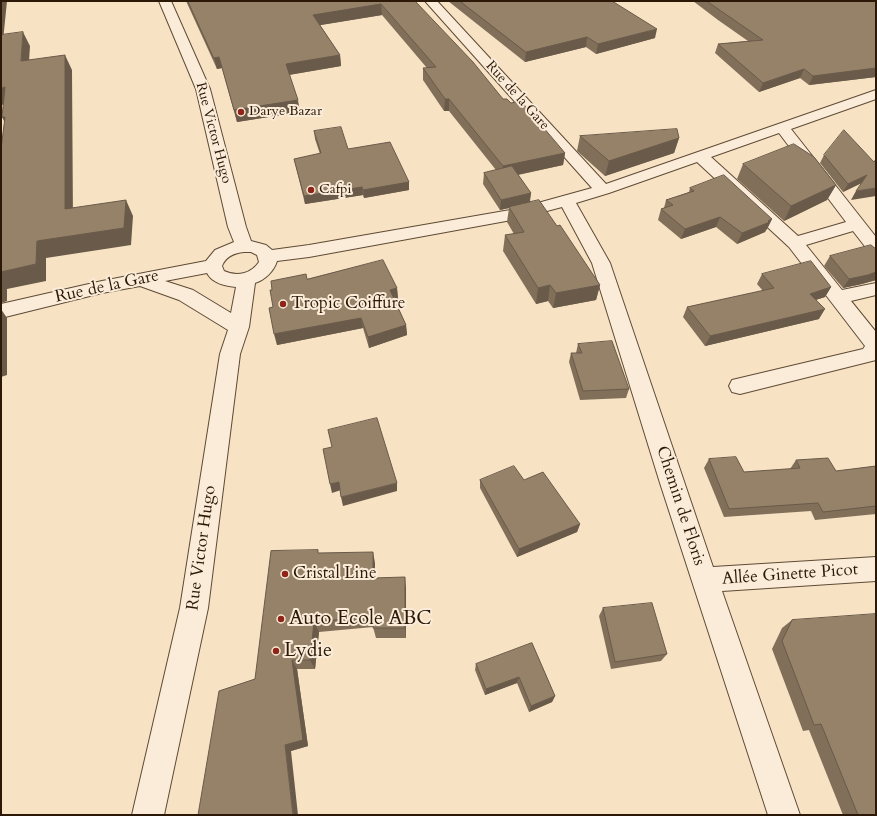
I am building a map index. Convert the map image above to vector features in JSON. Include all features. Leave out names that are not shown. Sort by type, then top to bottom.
[{"type":"street","name":"Rue Victor Hugo","points":[[165,1],[202,89],[235,219],[244,246]]},
{"type":"street","name":"Rue de la Gare","points":[[431,1],[603,190]]},
{"type":"street","points":[[268,256],[309,251],[517,214],[567,201],[603,190],[876,94]]},
{"type":"street","points":[[782,127],[876,249]]},
{"type":"street","points":[[700,156],[795,243],[875,345],[874,351],[869,355],[740,386]]},
{"type":"street","name":"Chemin de Floris","points":[[567,201],[601,263],[784,815]]},
{"type":"street","points":[[795,243],[856,225]]},
{"type":"street","points":[[244,246],[259,248],[268,256],[268,262],[261,273],[246,280],[237,281],[222,279],[217,276],[213,266],[215,260],[220,254],[234,247],[244,246]]},
{"type":"street","name":"Rue de la Gare","points":[[1,311],[141,280],[213,266]]},
{"type":"street","points":[[141,280],[186,295],[239,327]]},
{"type":"street","name":"Rue Victor Hugo","points":[[148,815],[194,608],[230,354],[239,327],[246,280]]},
{"type":"street","points":[[837,297],[876,289]]},
{"type":"street","name":"Allée Ginette Picot","points":[[705,580],[876,569]]},
{"type":"building","points":[[188,1],[415,1],[473,62],[503,99],[507,99],[511,103],[521,101],[565,153],[503,166],[449,99],[445,99],[423,68],[436,67],[381,4],[313,15],[340,55],[286,64],[298,100],[234,110],[219,57],[214,58]]},
{"type":"building","points":[[460,1],[612,1],[657,29],[598,44],[587,37],[526,52]]},
{"type":"building","points":[[707,1],[876,1],[876,68],[813,76],[804,69],[763,83],[718,44],[763,40]]},
{"type":"building","points":[[23,32],[21,61],[65,55],[65,209],[126,200],[124,228],[37,241],[36,264],[1,272],[1,149],[5,117],[2,117],[5,87],[1,88],[1,35]]},
{"type":"building","points":[[341,127],[348,149],[390,142],[409,182],[363,190],[362,187],[304,196],[294,159],[321,153],[314,131]]},
{"type":"building","points":[[677,129],[679,138],[609,161],[580,136]]},
{"type":"building","points":[[844,130],[874,162],[876,159],[876,188],[856,191],[867,175],[848,184],[824,155]]},
{"type":"building","points":[[794,144],[814,157],[836,185],[791,206],[743,164]]},
{"type":"building","points":[[512,166],[531,193],[501,200],[484,173]]},
{"type":"building","points":[[724,175],[772,219],[768,221],[770,222],[742,233],[720,217],[685,229],[661,209],[673,205],[666,200],[694,191],[690,188]]},
{"type":"building","points":[[539,200],[557,226],[560,225],[600,285],[556,293],[550,285],[538,288],[505,235],[524,232],[509,207]]},
{"type":"building","points":[[871,245],[876,249],[876,272],[868,275],[849,279],[830,256]]},
{"type":"building","points":[[383,260],[397,288],[390,290],[406,325],[368,337],[361,318],[274,334],[269,308],[273,307],[270,290],[272,290],[271,281],[306,274],[307,279]]},
{"type":"building","points":[[811,261],[831,287],[810,294],[825,309],[710,336],[687,307],[774,288],[762,274]]},
{"type":"building","points":[[612,341],[629,389],[583,391],[571,353],[582,353],[578,344]]},
{"type":"building","points":[[377,418],[397,483],[341,497],[339,482],[330,484],[323,449],[332,447],[328,430]]},
{"type":"building","points":[[736,457],[744,472],[800,468],[796,460],[828,458],[836,471],[876,466],[876,506],[823,512],[818,503],[729,509],[709,459]]},
{"type":"building","points":[[514,466],[524,480],[543,472],[580,524],[519,549],[480,480]]},
{"type":"building","points":[[318,550],[318,553],[373,552],[373,578],[405,577],[405,628],[373,628],[374,616],[314,622],[310,660],[292,660],[303,740],[285,745],[293,815],[198,815],[219,691],[255,679],[271,551]]},
{"type":"building","points":[[652,603],[667,654],[615,662],[603,608]]},
{"type":"building","points":[[876,614],[876,815],[858,815],[821,724],[814,725],[782,641],[792,620]]},
{"type":"building","points":[[532,643],[555,696],[531,706],[519,677],[486,689],[476,664]]},
{"type":"place","name":"Darye Bazar","points":[[241,112]]},
{"type":"place","name":"Cafpi","points":[[311,190]]},
{"type":"place","name":"Tropic Coiffure","points":[[283,304]]},
{"type":"place","name":"Cristal Line","points":[[285,574]]},
{"type":"place","name":"Auto Ecole ABC","points":[[281,619]]},
{"type":"place","name":"Lydie","points":[[276,651]]}]
